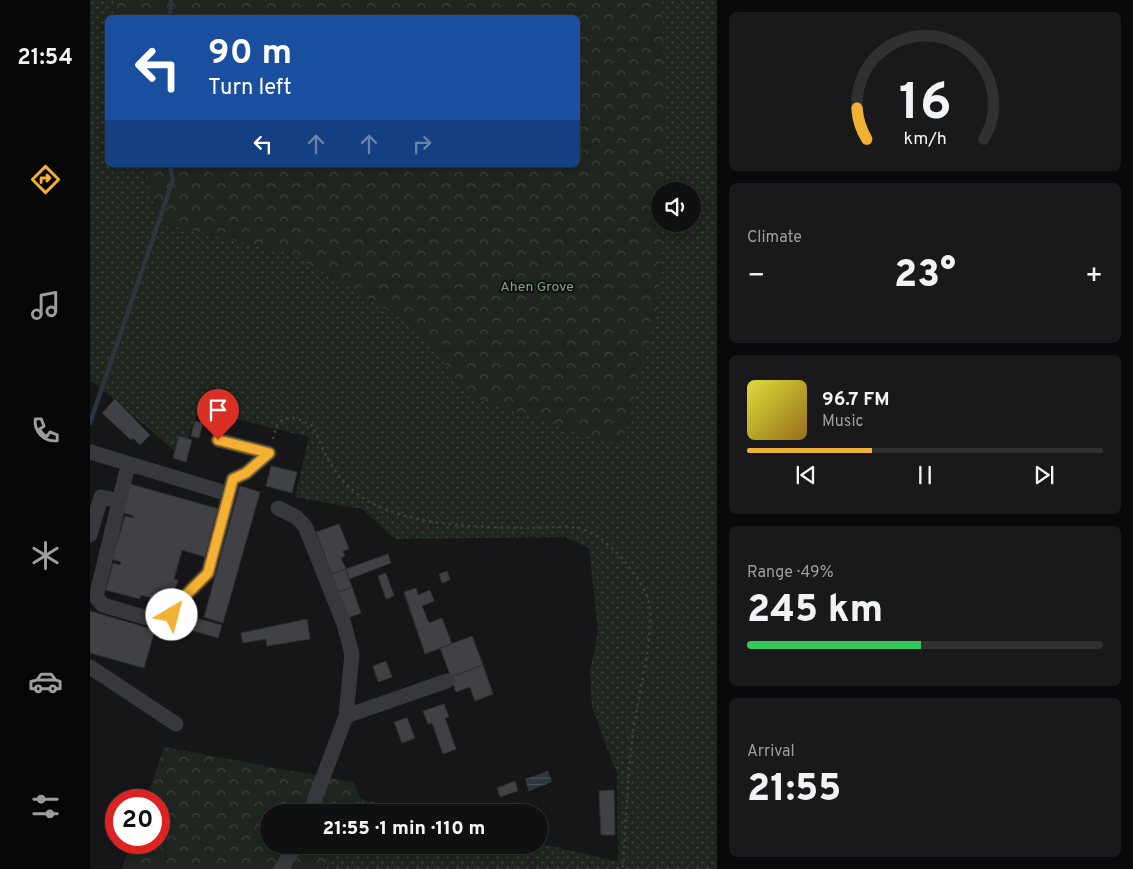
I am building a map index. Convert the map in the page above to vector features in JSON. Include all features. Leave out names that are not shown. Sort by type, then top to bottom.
[{"type":"lane","points":[[218,440],[269,453]]},
{"type":"lane","points":[[90,452],[229,494]]},
{"type":"lane","points":[[128,465],[96,592],[98,601],[103,605],[168,624],[176,605],[208,573],[233,479],[246,473],[269,453]]},
{"type":"lane","points":[[90,535],[101,496],[119,501]]},
{"type":"lane","points":[[278,508],[296,517],[305,526],[344,624],[352,654],[346,716],[313,804]]},
{"type":"lane","points":[[90,667],[176,724]]},
{"type":"lane","points":[[346,716],[448,681]]},
{"type":"lane","points":[[281,869],[290,854]]},
{"type":"path","points":[[269,453],[277,425],[283,419],[296,418],[312,426],[329,463],[355,492],[384,508],[431,522],[509,528],[580,528],[600,540],[632,569],[649,602],[650,625],[632,735],[623,869]]},
{"type":"green space","points":[[90,0],[114,0],[117,15],[105,15],[105,167],[146,167],[157,222],[292,254],[331,275],[419,329],[469,396],[657,311],[662,232],[701,232],[701,182],[664,182],[662,0],[717,0],[717,869],[326,869],[334,854],[548,854],[548,845],[618,862],[617,774],[592,707],[590,671],[598,631],[589,548],[565,537],[395,539],[362,509],[295,497],[309,437],[199,410],[180,455],[93,382],[90,382]]},
{"type":"green space","name":"Ahen Grove","points":[[114,0],[662,0],[664,182],[651,182],[651,232],[662,232],[657,311],[621,446],[469,396],[419,329],[292,254],[157,222],[146,167],[580,167],[580,15],[116,15]]},
{"type":"green space","points":[[164,747],[353,782],[361,799],[358,804],[260,804],[260,854],[334,854],[326,869],[122,869],[127,854],[170,854],[170,789],[150,789]]},
{"type":"green space","points":[[361,799],[382,804],[358,804]]},
{"type":"shaded area","points":[[548,771],[552,782],[529,791],[525,779]]},
{"type":"building","points":[[115,399],[150,435],[140,445],[133,438],[131,440],[102,413]]},
{"type":"building","points":[[195,421],[203,423],[199,438],[191,436]]},
{"type":"building","points":[[179,436],[192,440],[186,462],[173,458]]},
{"type":"building","points":[[271,466],[297,472],[292,493],[266,486]]},
{"type":"building","points":[[130,484],[219,509],[205,557],[182,550],[174,579],[178,580],[171,604],[141,595],[140,599],[106,590],[113,563],[120,565],[121,562],[112,559],[125,516],[133,518],[134,516],[122,512]]},
{"type":"building","points":[[240,486],[260,492],[223,623],[204,617]]},
{"type":"building","points":[[339,524],[349,549],[343,551],[345,556],[341,558],[346,569],[332,574],[316,532]]},
{"type":"building","points":[[388,554],[391,563],[349,579],[346,569]]},
{"type":"building","points":[[346,569],[352,587],[338,592],[332,574]]},
{"type":"building","points":[[447,571],[450,580],[442,583],[439,574]]},
{"type":"building","points":[[386,573],[394,596],[386,599],[378,576]]},
{"type":"building","points":[[352,587],[361,613],[348,618],[338,592]]},
{"type":"building","points":[[416,588],[418,595],[430,590],[434,601],[422,606],[429,623],[442,618],[452,644],[425,654],[404,592]]},
{"type":"building","points":[[90,611],[155,630],[144,668],[90,653]]},
{"type":"building","points":[[180,614],[222,625],[218,638],[176,626]]},
{"type":"building","points":[[307,619],[310,639],[267,646],[266,639],[243,643],[241,633]]},
{"type":"building","points":[[472,636],[483,665],[451,677],[440,648]]},
{"type":"building","points":[[386,661],[392,677],[378,682],[373,666]]},
{"type":"building","points":[[483,665],[493,694],[475,701],[470,687],[456,692],[451,677]]},
{"type":"building","points":[[444,704],[449,717],[445,718],[456,749],[443,754],[432,723],[428,724],[423,711]]},
{"type":"building","points":[[407,718],[415,738],[402,743],[394,722]]},
{"type":"building","points":[[515,781],[518,791],[500,797],[497,788]]},
{"type":"building","points":[[614,790],[615,835],[601,835],[599,791]]},
{"type":"waterway","points":[[170,15],[171,0]]},
{"type":"waterway","points":[[90,423],[173,180],[170,167]]},
{"type":"route","points":[[172,615],[176,605],[208,573],[233,479],[246,473],[269,453],[218,440]]}]
